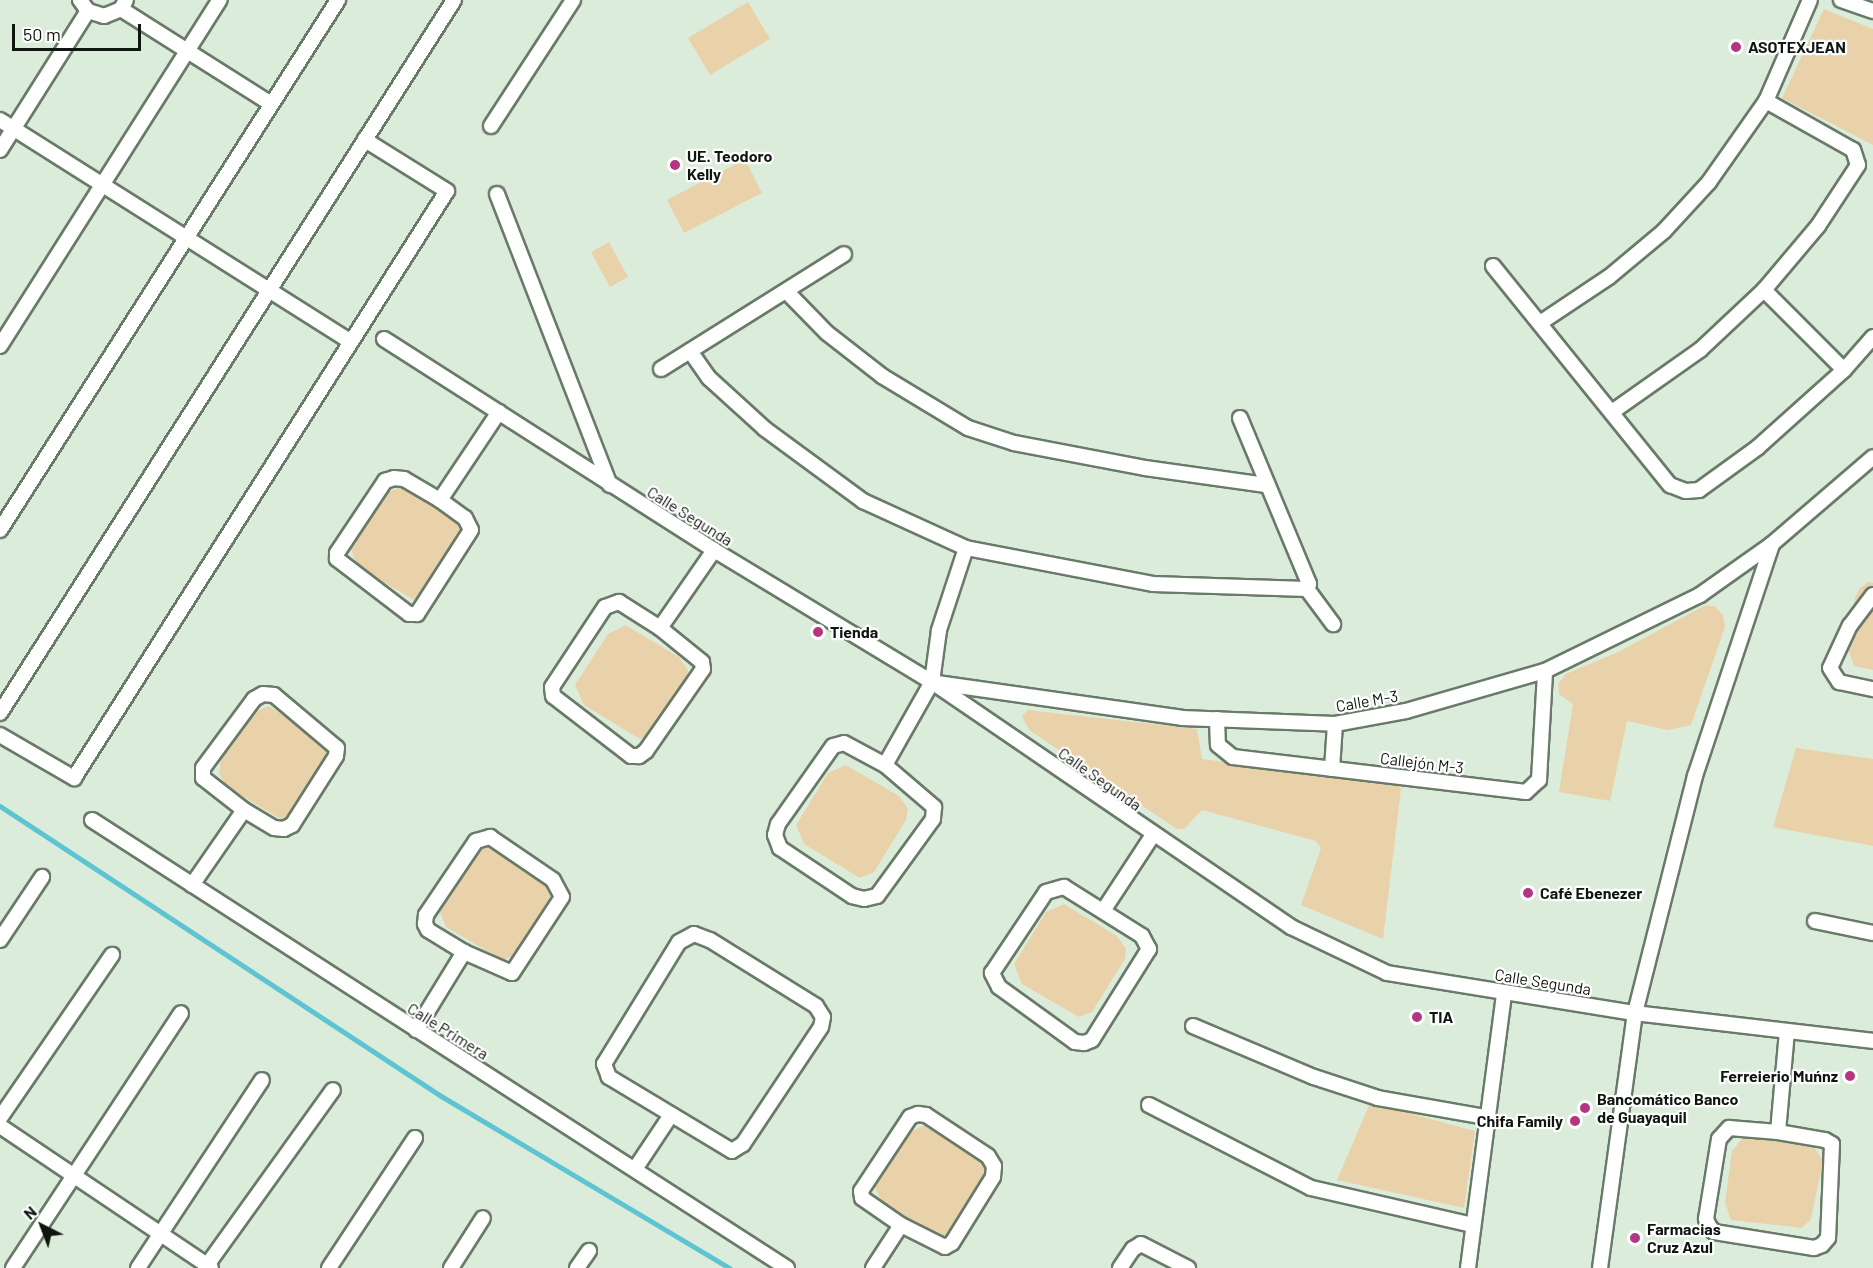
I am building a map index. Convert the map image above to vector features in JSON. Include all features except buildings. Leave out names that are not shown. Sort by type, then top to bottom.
[{"type":"street","points":[[0,345],[220,0]]},
{"type":"street","points":[[0,530],[338,0]]},
{"type":"street","points":[[0,713],[454,0]]},
{"type":"street","points":[[491,126],[573,0]]},
{"type":"street","points":[[1540,323],[1609,277],[1664,231],[1709,182],[1766,101],[1810,0]]},
{"type":"street","points":[[1841,0],[1873,11]]},
{"type":"street","points":[[0,150],[84,6],[104,16],[123,4],[187,51],[271,104]]},
{"type":"street","points":[[1612,412],[1700,350],[1764,290],[1818,226],[1858,165],[1853,150],[1766,101]]},
{"type":"street","points":[[0,120],[351,342]]},
{"type":"street","points":[[0,735],[74,778],[447,191],[365,140]]},
{"type":"street","points":[[497,194],[610,485]]},
{"type":"street","points":[[661,369],[787,292],[844,254]]},
{"type":"street","points":[[1493,266],[1670,485],[1686,491],[1699,490],[1757,448],[1844,370],[1873,337]]},
{"type":"street","points":[[1764,290],[1844,370]]},
{"type":"street","points":[[787,292],[827,333],[882,376],[968,428],[1014,443],[1145,468],[1266,485]]},
{"type":"street","name":"Calle Segunda","points":[[384,339],[610,485],[932,682],[1291,927],[1387,973],[1635,1013],[1873,1041]]},
{"type":"street","points":[[690,351],[709,378],[765,429],[863,501],[966,548],[1153,584],[1307,589]]},
{"type":"street","points":[[440,500],[499,412]]},
{"type":"street","points":[[1240,418],[1309,584],[1307,589]]},
{"type":"street","name":"Calle M-3","points":[[932,682],[1182,718],[1335,724],[1406,711],[1545,671],[1700,595],[1772,544],[1867,470],[1873,457]]},
{"type":"street","points":[[404,478],[440,500],[465,518],[471,530],[417,614],[409,614],[338,559],[337,553],[385,482],[404,478]]},
{"type":"street","points":[[1599,1268],[1635,1013],[1695,776],[1772,544]]},
{"type":"street","points":[[885,765],[932,682],[939,630],[966,548]]},
{"type":"street","points":[[660,628],[714,550]]},
{"type":"street","points":[[1307,589],[1333,624]]},
{"type":"street","points":[[1873,595],[1850,625],[1830,668],[1839,682],[1873,689]]},
{"type":"street","points":[[619,602],[660,628],[696,656],[703,669],[646,751],[630,756],[557,700],[552,687],[605,607],[619,602]]},
{"type":"street","name":"Callejón M-3","points":[[1217,719],[1218,745],[1233,757],[1526,792],[1539,780],[1545,671]]},
{"type":"street","points":[[274,695],[330,740],[337,748],[336,756],[292,825],[284,829],[273,828],[244,810],[209,786],[203,768],[254,699],[274,695]]},
{"type":"street","points":[[1332,769],[1335,724]]},
{"type":"street","points":[[853,745],[885,765],[929,799],[934,807],[933,819],[877,896],[864,899],[852,896],[780,848],[775,836],[778,824],[832,746],[853,745]]},
{"type":"street","points":[[192,885],[244,810]]},
{"type":"street","name":"Calle Primera","points":[[92,820],[787,1268]]},
{"type":"street","points":[[1103,911],[1153,835]]},
{"type":"street","points":[[490,837],[553,880],[562,897],[512,973],[464,952],[428,930],[426,915],[476,841],[490,837]]},
{"type":"street","points":[[0,940],[42,877]]},
{"type":"street","points":[[1064,886],[1103,911],[1142,936],[1149,949],[1092,1040],[1075,1042],[999,987],[992,973],[1046,892],[1064,886]]},
{"type":"street","points":[[1815,921],[1873,933]]},
{"type":"street","points":[[694,934],[710,940],[807,1000],[823,1017],[821,1027],[750,1134],[732,1152],[671,1115],[609,1077],[604,1064],[679,942],[694,934]]},
{"type":"street","points":[[416,1030],[464,952]]},
{"type":"street","points":[[0,1118],[112,955]]},
{"type":"street","points":[[1468,1268],[1504,993]]},
{"type":"street","points":[[13,1268],[181,1013]]},
{"type":"street","points":[[1193,1026],[1314,1077],[1378,1098],[1486,1117]]},
{"type":"street","points":[[1778,1132],[1787,1032]]},
{"type":"street","points":[[138,1268],[262,1080]]},
{"type":"street","points":[[0,1126],[73,1178],[208,1267],[333,1090]]},
{"type":"street","points":[[1149,1105],[1311,1188],[1472,1225]]},
{"type":"street","points":[[926,1114],[988,1156],[993,1177],[952,1243],[945,1247],[901,1226],[867,1204],[861,1191],[910,1117],[926,1114]]},
{"type":"street","points":[[635,1169],[671,1115]]},
{"type":"street","points":[[1729,1128],[1778,1132],[1825,1140],[1832,1144],[1828,1238],[1814,1248],[1714,1232],[1706,1219],[1723,1133],[1729,1128]]},
{"type":"street","points":[[329,1268],[415,1138]]},
{"type":"street","points":[[451,1268],[483,1218]]},
{"type":"street","points":[[873,1268],[901,1226]]},
{"type":"street","points":[[1120,1268],[1141,1244],[1188,1268]]},
{"type":"street","points":[[577,1268],[589,1251]]},
{"type":"shaded area","points":[[748,2],[770,39],[710,75],[688,38]]},
{"type":"shaded area","points":[[1824,9],[1873,29],[1873,145],[1782,98]]},
{"type":"shaded area","points":[[745,159],[762,193],[684,233],[667,200]]},
{"type":"shaded area","points":[[609,242],[628,277],[610,287],[591,252]]},
{"type":"shaded area","points":[[400,487],[453,518],[462,532],[422,598],[414,600],[358,567],[350,547],[382,495]]},
{"type":"shaded area","points":[[1868,582],[1873,583],[1873,670],[1854,666],[1848,649],[1855,597],[1860,588]]},
{"type":"shaded area","points":[[1704,606],[1715,606],[1723,615],[1725,627],[1691,725],[1668,730],[1627,721],[1610,801],[1559,792],[1573,704],[1559,694],[1558,684],[1566,674],[1618,652]]},
{"type":"shaded area","points":[[625,625],[679,657],[688,670],[686,680],[654,733],[640,739],[584,705],[575,685],[608,634]]},
{"type":"shaded area","points":[[268,706],[321,738],[330,751],[328,761],[290,818],[282,820],[226,786],[219,773],[221,758],[250,715]]},
{"type":"shaded area","points":[[1028,710],[1197,729],[1202,759],[1398,785],[1401,789],[1383,939],[1301,905],[1321,848],[1316,841],[1202,810],[1184,829],[1177,829],[1029,730],[1022,716]]},
{"type":"shaded area","points":[[1796,748],[1873,759],[1873,846],[1773,827]]},
{"type":"shaded area","points":[[846,765],[899,796],[908,809],[906,820],[874,872],[860,878],[804,844],[796,825],[828,773]]},
{"type":"shaded area","points":[[487,847],[541,878],[550,892],[549,902],[516,955],[502,960],[446,927],[438,907],[478,848]]},
{"type":"shaded area","points":[[1064,904],[1117,936],[1126,949],[1125,959],[1092,1012],[1079,1017],[1022,984],[1014,964],[1046,912]]},
{"type":"shaded area","points":[[1370,1103],[1475,1131],[1464,1208],[1337,1180]]},
{"type":"shaded area","points":[[924,1125],[978,1157],[987,1170],[985,1180],[953,1233],[939,1239],[883,1205],[874,1185],[907,1134]]},
{"type":"shaded area","points":[[1745,1135],[1810,1144],[1823,1161],[1811,1219],[1802,1228],[1731,1220],[1725,1203],[1732,1151]]},
{"type":"waterway","points":[[0,806],[441,1096],[730,1268]]},
{"type":"place","name":"ASOTEXJEAN","points":[[1736,47]]},
{"type":"place","name":"UE. Teodoro Kelly","points":[[675,165]]},
{"type":"place","name":"Tienda","points":[[818,632]]},
{"type":"place","name":"Café Ebenezer","points":[[1528,893]]},
{"type":"place","name":"TIA","points":[[1417,1017]]},
{"type":"place","name":"Ferreierio Muńnz","points":[[1850,1076]]},
{"type":"place","name":"Bancomático Banco de Guayaquil","points":[[1585,1108]]},
{"type":"place","name":"Chifa Family","points":[[1575,1121]]},
{"type":"place","name":"Farmacias Cruz Azul","points":[[1635,1238]]}]
